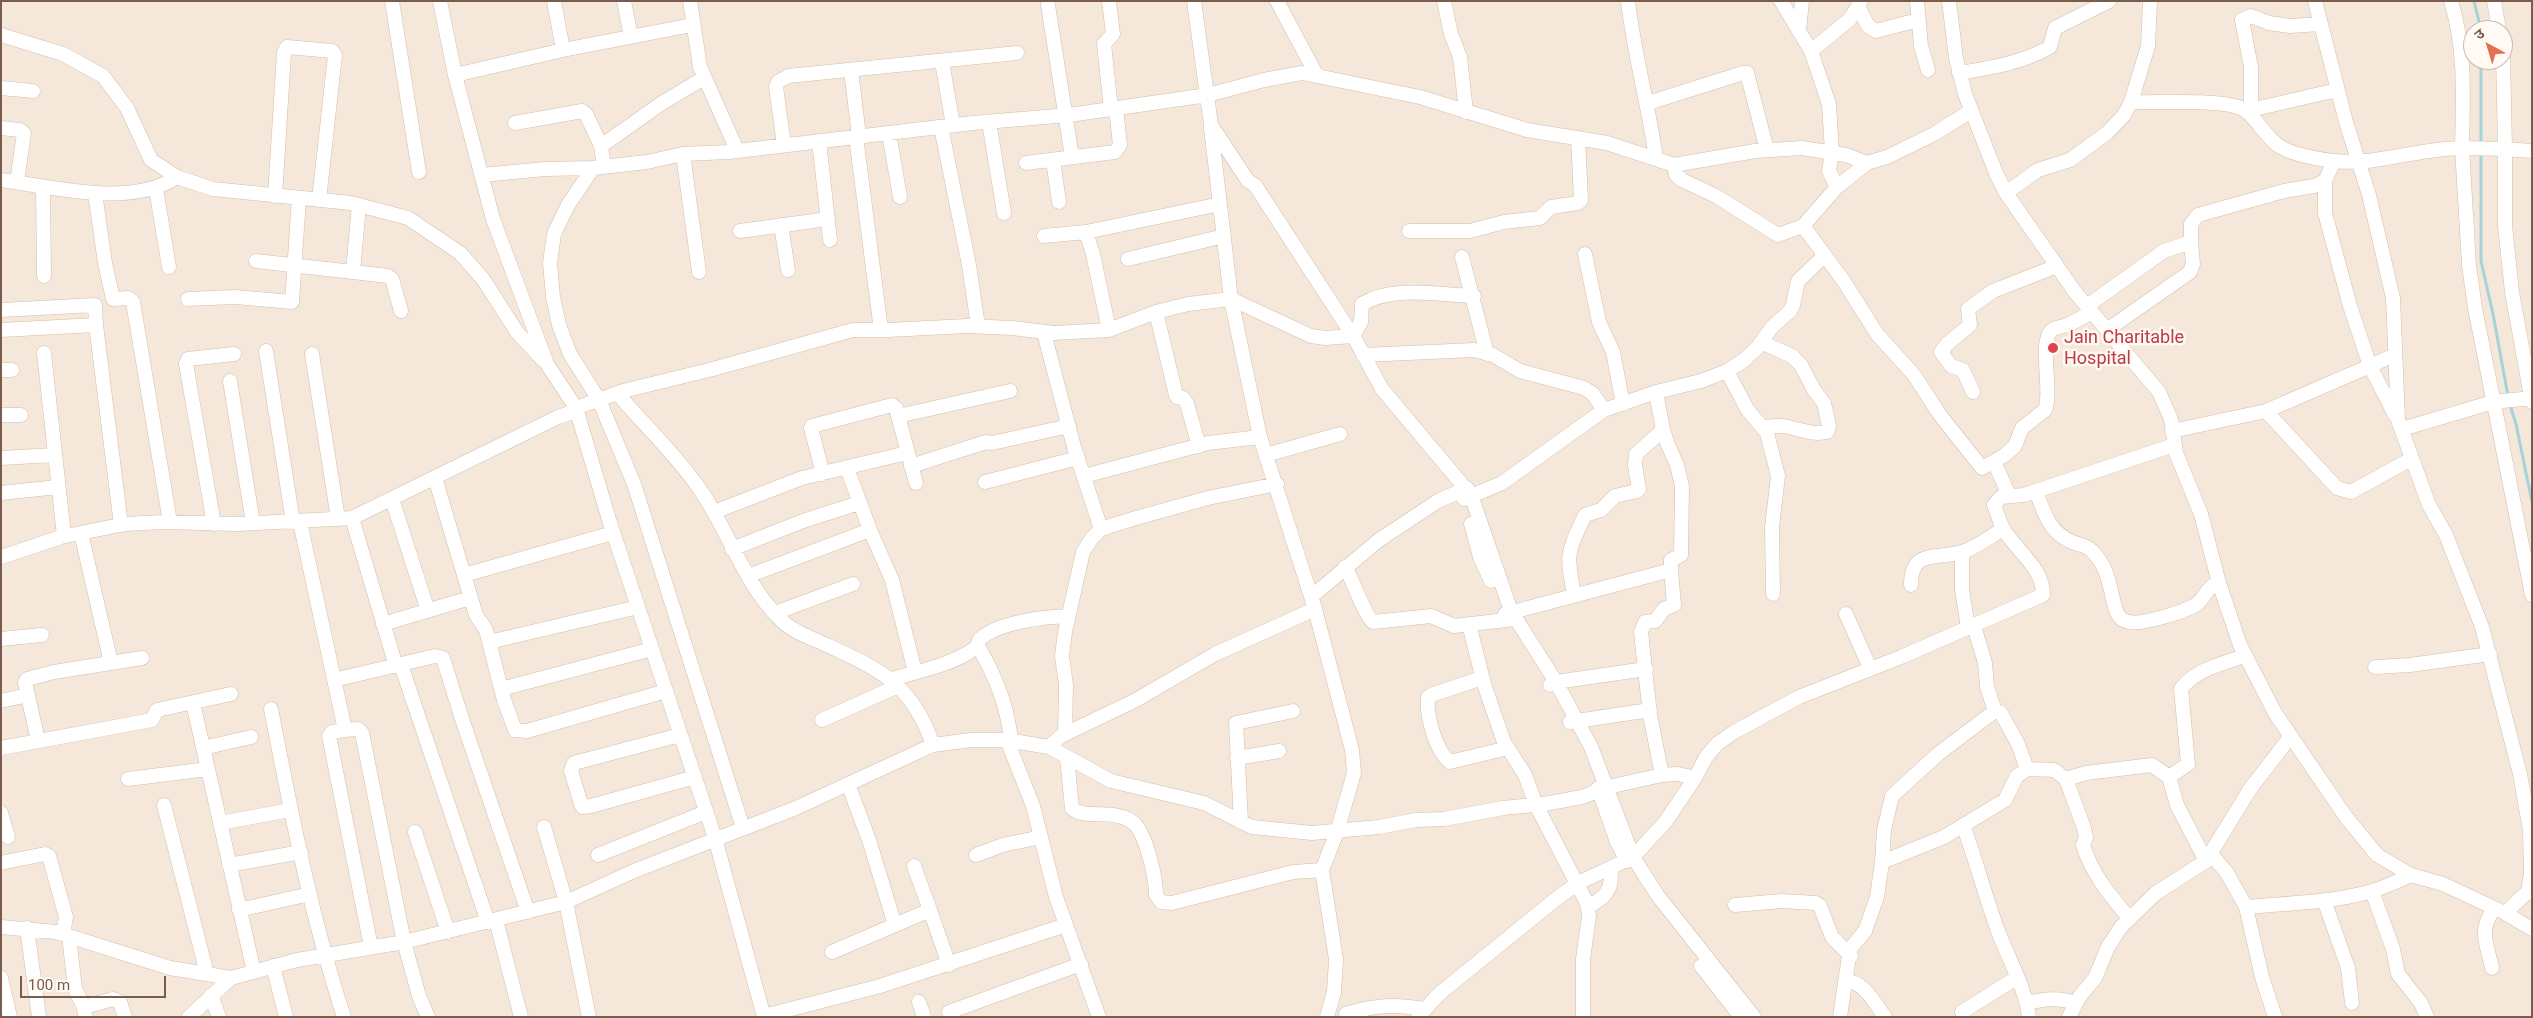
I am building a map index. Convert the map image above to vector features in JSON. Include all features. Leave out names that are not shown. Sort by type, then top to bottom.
[{"type":"street","points":[[392,1],[419,172]]},
{"type":"street","points":[[440,1],[455,75],[493,219],[547,364]]},
{"type":"street","points":[[554,1],[563,50]]},
{"type":"street","points":[[624,1],[631,37]]},
{"type":"street","points":[[690,1],[692,25],[704,78],[737,150]]},
{"type":"street","points":[[1026,163],[1119,150],[1104,44],[1113,34],[1109,1]]},
{"type":"street","points":[[1194,1],[1208,96],[1231,299],[1260,437],[1277,484],[1313,603],[1352,750],[1354,773],[1337,832],[1322,870],[1336,959],[1336,978],[1329,1011],[1347,1015],[1373,1006],[1403,1005],[1421,1013],[1447,988],[1578,883],[1610,870],[1630,859],[1666,821],[1695,778],[1706,757],[1717,744],[1734,732],[1799,697],[2042,596],[2041,580],[2022,551],[2003,529],[1994,505],[2001,497],[2024,495],[2173,438],[2266,411],[2394,355]]},
{"type":"street","points":[[1277,1],[1316,74]]},
{"type":"street","points":[[1444,1],[1451,34],[1460,58],[1466,112]]},
{"type":"street","points":[[1628,1],[1632,39],[1648,103],[1656,160]]},
{"type":"street","points":[[1780,1],[1811,51],[1829,104],[1832,152],[1829,171],[1837,188]]},
{"type":"street","points":[[1799,30],[1802,1]]},
{"type":"street","points":[[1917,1],[1921,46],[1928,70]]},
{"type":"street","points":[[1949,1],[1959,73],[1971,111],[2006,193],[2089,309],[2159,392],[2171,419],[2173,438],[2201,514],[2219,583],[2244,656],[2266,698],[2364,840],[2377,855],[2411,875],[2443,884],[2532,928]]},
{"type":"street","points":[[1959,73],[2014,62],[2040,53],[2050,47],[2055,28],[2108,1]]},
{"type":"street","points":[[2006,193],[2038,170],[2062,164],[2083,151],[2118,122],[2131,102],[2148,46],[2150,1]]},
{"type":"street","points":[[2315,1],[2357,162],[2369,195],[2393,298],[2394,355],[2400,425]]},
{"type":"street","points":[[2451,1],[2457,22],[2464,72],[2469,265],[2519,400]]},
{"type":"street","points":[[2494,1],[2497,20]]},
{"type":"street","points":[[1811,51],[1850,19],[1860,4]]},
{"type":"street","points":[[1860,4],[1868,26],[1876,31],[1918,20]]},
{"type":"street","points":[[1048,5],[1072,157]]},
{"type":"street","points":[[2248,111],[2251,67],[2242,20],[2251,16],[2270,23],[2290,26],[2320,24]]},
{"type":"street","points":[[455,75],[563,50],[692,25]]},
{"type":"street","points":[[1,35],[63,54],[103,76],[127,108],[150,160],[177,177],[213,189],[359,205],[408,218],[460,253],[483,279],[517,332],[547,364],[576,410],[613,533],[715,838],[764,1017],[880,986],[949,965],[1066,925]]},
{"type":"street","points":[[274,196],[284,52],[287,47],[295,47],[332,51],[335,55],[319,200]]},
{"type":"street","points":[[784,145],[776,87],[778,82],[788,76],[1017,53]]},
{"type":"street","points":[[942,62],[947,126],[978,326]]},
{"type":"street","points":[[851,70],[857,136],[881,330]]},
{"type":"street","points":[[2503,70],[2500,149],[2512,292],[2532,594]]},
{"type":"street","points":[[482,175],[545,169],[598,168],[683,154],[737,150],[1113,109],[1208,96],[1264,80],[1302,72],[1405,94],[1527,130],[1628,148],[1656,160],[1674,165],[1767,150],[1802,148],[1832,152],[1867,163]]},
{"type":"street","points":[[1648,103],[1711,81],[1742,72],[1747,73],[1767,150]]},
{"type":"street","points":[[601,146],[662,103],[704,78]]},
{"type":"street","points":[[1,88],[33,91]]},
{"type":"street","points":[[2248,111],[2337,90]]},
{"type":"street","points":[[2131,102],[2220,104],[2238,107],[2248,111],[2280,146],[2334,161],[2357,162],[2444,148],[2532,151]]},
{"type":"street","points":[[515,123],[582,111],[586,114],[601,146],[598,168],[568,205],[554,234],[550,263],[558,325],[570,354],[600,400],[634,484],[718,757],[743,828]]},
{"type":"street","points":[[1674,165],[1679,178],[1716,196],[1778,234],[1802,226],[1837,188],[1867,163],[1887,157],[1934,134],[1971,111]]},
{"type":"street","points":[[990,122],[1004,213]]},
{"type":"street","points":[[1211,124],[1248,181],[1256,185],[1349,337],[1384,404],[1465,494]]},
{"type":"street","points":[[1,128],[20,130],[24,133],[18,182]]},
{"type":"street","points":[[889,133],[900,197]]},
{"type":"street","points":[[1410,230],[1470,231],[1504,222],[1540,218],[1551,207],[1578,203],[1581,200],[1578,138]]},
{"type":"street","points":[[819,141],[830,240]]},
{"type":"street","points":[[683,154],[699,272]]},
{"type":"street","points":[[1053,160],[1059,202]]},
{"type":"street","points":[[2334,161],[2325,181],[2325,213],[2350,306],[2370,366],[2400,425],[2429,505],[2446,536],[2482,626],[2520,774],[2530,830],[2530,889],[2499,911],[2487,917],[2483,932],[2492,968]]},
{"type":"street","points":[[1,180],[95,193],[156,189],[177,177]]},
{"type":"street","points":[[2107,330],[2190,272],[2193,264],[2191,224],[2198,215],[2284,191],[2314,186],[2325,181]]},
{"type":"street","points":[[43,187],[44,276]]},
{"type":"street","points":[[156,189],[169,267]]},
{"type":"street","points":[[95,193],[114,299]]},
{"type":"street","points":[[188,299],[235,298],[292,302],[299,198]]},
{"type":"street","points":[[1044,236],[1086,232],[1220,204]]},
{"type":"street","points":[[353,271],[359,205]]},
{"type":"street","points":[[740,231],[828,219]]},
{"type":"street","points":[[781,225],[788,270]]},
{"type":"street","points":[[1802,226],[1843,280],[1878,334],[1914,375],[1940,415],[1982,468],[1986,468],[2015,446],[2022,428],[2046,410],[2050,386],[2046,351],[2049,334],[2089,309],[2164,251],[2191,242]]},
{"type":"street","points":[[1086,232],[1093,254],[1109,330]]},
{"type":"street","points":[[1128,259],[1224,236]]},
{"type":"street","points":[[1585,254],[1599,322],[1613,352],[1623,404]]},
{"type":"street","points":[[1049,747],[1065,734],[1136,700],[1235,644],[1313,603],[1345,568],[1379,540],[1411,518],[1465,494],[1502,482],[1604,410],[1656,392],[1702,381],[1727,371],[1744,360],[1761,342],[1768,331],[1794,305],[1798,281],[1824,256]]},
{"type":"street","points":[[1462,257],[1464,271],[1474,296],[1487,354]]},
{"type":"street","points":[[256,261],[295,264],[390,277],[401,310]]},
{"type":"street","points":[[1973,392],[1963,370],[1951,366],[1941,352],[1947,344],[1970,324],[1968,309],[1993,291],[2057,266]]},
{"type":"street","points":[[1,557],[64,536],[121,525],[170,522],[214,524],[297,522],[352,518],[558,418],[616,393],[852,330],[978,326],[1012,328],[1044,333],[1109,330],[1156,312],[1188,304],[1231,299],[1311,336],[1319,338],[1349,337],[1359,328],[1362,304],[1366,302],[1398,293],[1474,296]]},
{"type":"street","points":[[1,310],[110,304],[114,299],[128,298],[133,302],[170,522]]},
{"type":"street","points":[[95,305],[121,525]]},
{"type":"street","points":[[1156,312],[1176,394],[1177,397],[1183,398],[1187,404],[1199,446]]},
{"type":"street","points":[[1,330],[96,324]]},
{"type":"street","points":[[1044,333],[1078,458],[1101,529]]},
{"type":"street","points":[[1349,337],[1364,355],[1382,389],[1465,494],[1510,616],[1553,684],[1573,721],[1591,746],[1603,789],[1630,859],[1653,903],[1740,1017]]},
{"type":"street","points":[[1761,342],[1792,356],[1801,365],[1814,390],[1824,403],[1830,426],[1827,432],[1820,434],[1806,433],[1780,426],[1764,427]]},
{"type":"street","points":[[1364,355],[1464,350],[1487,354],[1520,371],[1584,388],[1593,394],[1604,410]]},
{"type":"street","points":[[266,351],[297,522],[346,730]]},
{"type":"street","points":[[44,353],[64,536]]},
{"type":"street","points":[[214,524],[186,360],[234,354]]},
{"type":"street","points":[[312,354],[338,519]]},
{"type":"street","points":[[1727,371],[1747,409],[1764,427],[1770,439],[1778,476],[1772,527],[1773,594]]},
{"type":"street","points":[[230,381],[254,523]]},
{"type":"street","points":[[898,416],[1010,390]]},
{"type":"street","points":[[1656,392],[1663,430],[1677,465],[1682,486],[1680,555],[1671,560],[1674,605],[1664,609],[1655,621],[1645,622],[1642,625],[1650,710],[1662,775]]},
{"type":"street","points":[[616,393],[702,492],[748,576],[775,613],[798,633],[895,682],[909,697],[922,718],[934,745]]},
{"type":"street","points":[[2400,425],[2519,400]]},
{"type":"street","points":[[823,474],[810,428],[812,426],[892,406],[896,408],[916,483]]},
{"type":"street","points":[[2266,411],[2337,488],[2345,491],[2351,492],[2363,488],[2382,474],[2412,459]]},
{"type":"street","points":[[1,416],[21,415]]},
{"type":"street","points":[[714,512],[802,478],[847,468],[909,460],[986,442],[992,443],[1069,426]]},
{"type":"street","points":[[1574,595],[1568,550],[1585,515],[1601,510],[1615,496],[1639,489],[1635,466],[1636,454],[1663,430]]},
{"type":"street","points":[[1266,455],[1340,434]]},
{"type":"street","points":[[1084,476],[1199,446],[1260,437]]},
{"type":"street","points":[[1,458],[54,455]]},
{"type":"street","points":[[985,482],[1078,458]]},
{"type":"street","points":[[1994,462],[2008,495]]},
{"type":"street","points":[[847,468],[870,530],[892,580],[914,672]]},
{"type":"street","points":[[434,478],[476,616],[486,630],[512,728],[527,731],[666,692]]},
{"type":"street","points":[[1065,734],[1066,686],[1062,656],[1068,616],[1083,552],[1101,529],[1208,498],[1277,484]]},
{"type":"street","points":[[1,493],[58,487]]},
{"type":"street","points":[[2036,491],[2046,518],[2054,531],[2062,538],[2084,545],[2093,552],[2109,577],[2117,612],[2123,621],[2130,623],[2146,621],[2185,610],[2197,603],[2206,589],[2219,583]]},
{"type":"street","points":[[392,499],[428,611]]},
{"type":"street","points":[[732,549],[859,502]]},
{"type":"street","points":[[352,518],[384,624],[492,921],[521,1017]]},
{"type":"street","points":[[1911,585],[1912,568],[1915,564],[1941,554],[1962,552],[2003,529]]},
{"type":"street","points":[[748,576],[870,530]]},
{"type":"street","points":[[81,533],[111,663]]},
{"type":"street","points":[[464,575],[613,533]]},
{"type":"street","points":[[1962,552],[1962,590],[1971,627],[1985,663],[1988,688],[1995,711]]},
{"type":"street","points":[[1345,568],[1354,582],[1368,616],[1373,622],[1431,616],[1454,626],[1510,616],[1574,595],[1671,570]]},
{"type":"street","points":[[775,613],[853,584]]},
{"type":"street","points":[[384,624],[470,598]]},
{"type":"street","points":[[489,642],[638,607]]},
{"type":"street","points":[[1846,614],[1870,668]]},
{"type":"street","points":[[822,720],[914,672],[941,664],[978,646],[981,639],[1020,622],[1040,617],[1068,616]]},
{"type":"street","points":[[1469,624],[1482,678],[1508,748],[1525,775],[1536,805],[1578,883],[1588,907],[1583,959],[1583,1017]]},
{"type":"street","points":[[1,639],[42,635]]},
{"type":"street","points":[[978,646],[987,662],[1008,718],[1009,741],[1033,806],[1056,897],[1081,964],[1095,1015]]},
{"type":"street","points":[[501,689],[652,649]]},
{"type":"street","points":[[2375,667],[2410,665],[2490,654]]},
{"type":"street","points":[[334,680],[440,656],[446,663],[460,716],[528,912]]},
{"type":"street","points":[[2169,777],[2188,764],[2180,689],[2192,677],[2205,670],[2244,656]]},
{"type":"street","points":[[38,740],[25,683],[30,678],[142,658]]},
{"type":"street","points":[[1553,684],[1646,669]]},
{"type":"street","points":[[1482,678],[1428,697],[1429,721],[1440,747],[1450,762],[1508,748]]},
{"type":"street","points":[[1,748],[152,720],[157,710],[231,694]]},
{"type":"street","points":[[1,701],[28,695]]},
{"type":"street","points":[[193,703],[254,972]]},
{"type":"street","points":[[271,708],[290,810],[324,955],[344,1017]]},
{"type":"street","points":[[1573,721],[1650,710]]},
{"type":"street","points":[[1241,822],[1236,723],[1293,711]]},
{"type":"street","points":[[1995,711],[2001,713],[2013,733],[2027,769]]},
{"type":"street","points":[[1840,1017],[1852,945],[1865,931],[1872,914],[1882,862],[1884,830],[1892,796],[1938,754],[1995,711]]},
{"type":"street","points":[[372,947],[329,736],[332,732],[358,729],[362,733],[404,942],[419,996],[428,1017]]},
{"type":"street","points":[[680,734],[574,763],[571,772],[581,804],[586,807],[694,777]]},
{"type":"street","points":[[2069,1017],[2075,1003],[2095,978],[2115,937],[2130,918],[2165,886],[2208,857],[2250,789],[2291,736]]},
{"type":"street","points":[[203,748],[251,737]]},
{"type":"street","points":[[1,927],[27,928],[66,935],[170,968],[231,978],[273,966],[324,955],[404,942],[566,902],[715,838],[796,808],[934,745],[971,740],[1009,741],[1049,747],[1111,780],[1204,803],[1252,827],[1278,831],[1337,832],[1582,797],[1603,789],[1662,775],[1678,774],[1695,778]]},
{"type":"street","points":[[1238,758],[1279,751]]},
{"type":"street","points":[[1067,758],[1072,808],[1081,813],[1118,816],[1132,821],[1137,827],[1154,876],[1156,895],[1162,902],[1172,902],[1293,872],[1322,870]]},
{"type":"street","points":[[2066,780],[2086,773],[2144,764],[2152,765],[2169,777],[2177,805],[2208,857],[2227,873],[2246,907],[2262,977],[2275,1017]]},
{"type":"street","points":[[128,779],[208,768]]},
{"type":"street","points":[[1882,862],[1916,850],[1963,826],[2005,800],[2017,776],[2027,769],[2054,770],[2066,780],[2084,828],[2084,848],[2099,881],[2130,918]]},
{"type":"street","points":[[848,784],[869,840],[895,925]]},
{"type":"street","points":[[164,805],[206,974]]},
{"type":"street","points":[[220,823],[290,810]]},
{"type":"street","points":[[598,855],[706,812]]},
{"type":"street","points":[[1,813],[8,837]]},
{"type":"street","points":[[1963,826],[2028,1010],[2047,998],[2063,999],[2075,1003]]},
{"type":"street","points":[[544,827],[566,902],[589,1017]]},
{"type":"street","points":[[415,832],[448,932]]},
{"type":"street","points":[[976,855],[1013,842],[1041,837]]},
{"type":"street","points":[[229,866],[300,852]]},
{"type":"street","points":[[1,863],[45,854],[49,856],[66,917],[66,935],[75,989],[85,1012],[117,1000],[126,1017]]},
{"type":"street","points":[[1630,859],[1754,1017]]},
{"type":"street","points":[[914,866],[949,965]]},
{"type":"street","points":[[1588,907],[1603,897],[1609,890],[1612,877],[1610,870]]},
{"type":"street","points":[[2246,907],[2324,900],[2372,891],[2411,875]]},
{"type":"street","points":[[2372,891],[2390,940],[2398,974],[2421,1003],[2427,1017]]},
{"type":"street","points":[[239,910],[310,894]]},
{"type":"street","points":[[1735,905],[1782,900],[1816,903],[1820,906],[1832,937],[1851,956]]},
{"type":"street","points":[[2324,900],[2348,968],[2352,1003]]},
{"type":"street","points":[[832,952],[930,910]]},
{"type":"street","points":[[27,928],[39,1017]]},
{"type":"street","points":[[949,1012],[1081,964]]},
{"type":"street","points":[[273,966],[286,1017]]},
{"type":"street","points":[[1,978],[10,1017]]},
{"type":"street","points":[[189,1017],[231,978]]},
{"type":"street","points":[[1962,1012],[2016,978]]},
{"type":"street","points":[[1846,981],[1853,981],[1860,985],[1885,1017]]},
{"type":"street","points":[[212,996],[219,1017]]},
{"type":"street","points":[[919,1002],[924,1017]]},
{"type":"shaded area","points":[[1,1],[2532,1],[2532,1017],[1,1017]]},
{"type":"waterway","points":[[2474,1],[2479,20]]},
{"type":"waterway","points":[[2481,70],[2481,144]]},
{"type":"waterway","points":[[2481,153],[2481,261],[2508,396]]},
{"type":"waterway","points":[[2510,405],[2516,424],[2532,502]]},
{"type":"place","name":"Jain Charitable Hospital","points":[[2053,348]]}]
